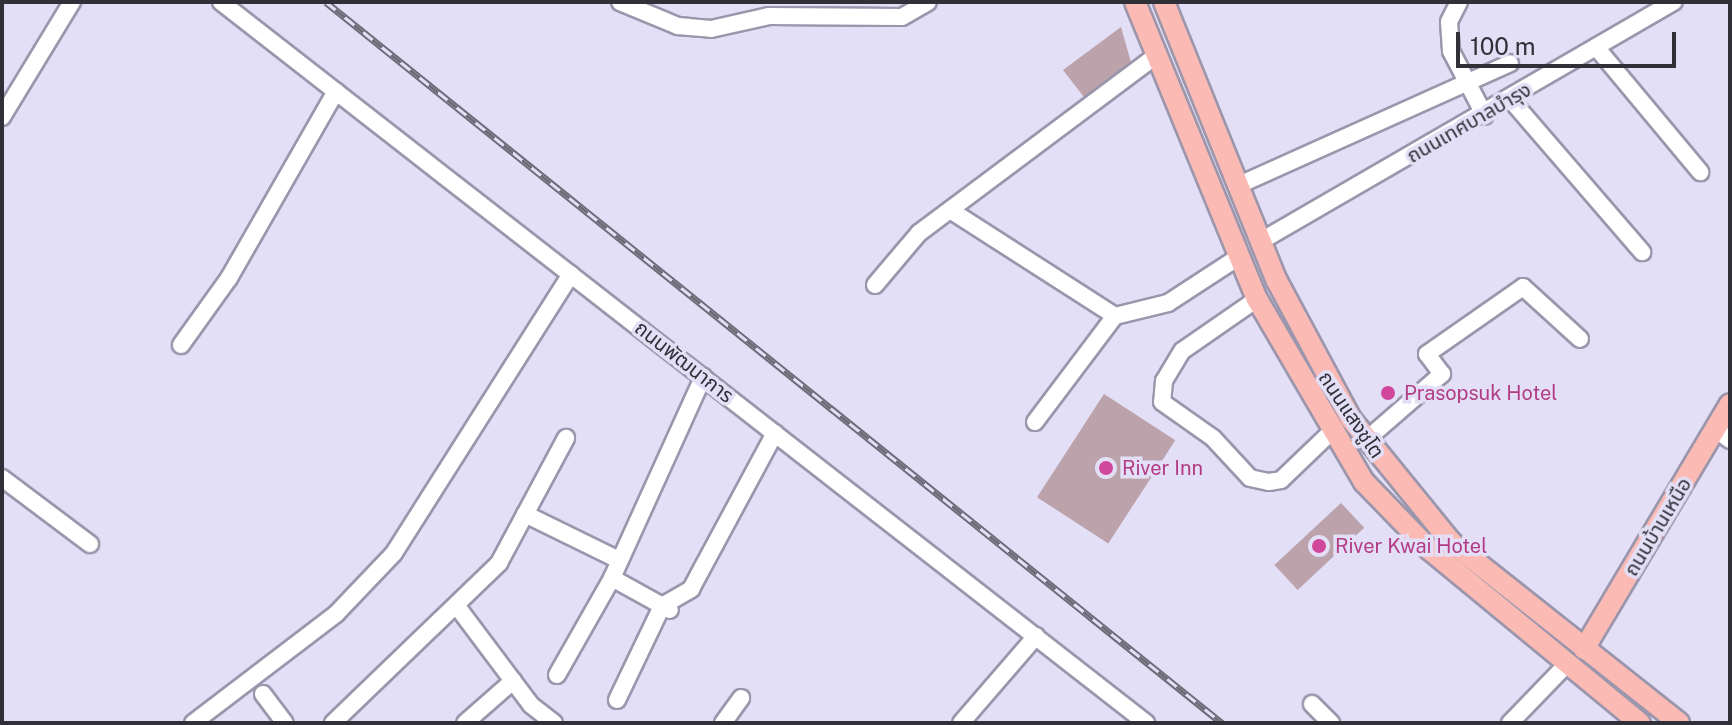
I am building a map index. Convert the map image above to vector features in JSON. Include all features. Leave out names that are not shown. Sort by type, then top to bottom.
[{"type":"main road","name":"ถนนแสงชูโต","points":[[1135,2],[1257,299],[1331,432],[1364,482],[1430,550],[1640,723]]},
{"type":"main road","name":"ถนนแสงชูโต","points":[[1164,2],[1261,241],[1351,419],[1451,542],[1679,723]]},
{"type":"main road","name":"ถนนบ้านเหนือ","points":[[1584,649],[1723,435],[1730,404]]},
{"type":"main road","points":[[1331,432],[1351,419]]},
{"type":"street","points":[[2,117],[72,2]]},
{"type":"street","name":"ถนนพัฒนาการ","points":[[221,2],[1146,723]]},
{"type":"street","points":[[620,2],[678,26],[711,29],[769,16],[902,17],[928,2]]},
{"type":"street","points":[[1459,2],[1448,29],[1464,81],[1485,116]]},
{"type":"street","name":"ถนนเทศบาลบำรุง","points":[[1261,241],[1485,116],[1674,2]]},
{"type":"street","points":[[1596,47],[1700,172]]},
{"type":"street","points":[[875,285],[911,240],[1157,55]]},
{"type":"street","points":[[1239,185],[1464,81],[1510,63]]},
{"type":"street","points":[[181,345],[229,278],[336,91]]},
{"type":"street","points":[[1511,100],[1642,252]]},
{"type":"street","points":[[950,210],[1115,316]]},
{"type":"street","points":[[1035,422],[1115,316],[1168,303],[1240,256]]},
{"type":"street","points":[[193,723],[336,614],[394,553],[571,274]]},
{"type":"street","points":[[1366,440],[1442,374],[1427,354],[1523,287],[1580,339]]},
{"type":"street","points":[[1257,299],[1182,351],[1164,381],[1162,402],[1213,438],[1250,478],[1269,482],[1281,480],[1331,432]]},
{"type":"street","points":[[557,675],[612,578],[615,558],[703,377]]},
{"type":"street","points":[[617,700],[667,608],[691,589],[775,433]]},
{"type":"street","points":[[333,723],[499,563],[566,438]]},
{"type":"street","points":[[2,478],[90,544]]},
{"type":"street","points":[[525,514],[615,558]]},
{"type":"street","points":[[612,578],[667,608]]},
{"type":"street","points":[[456,605],[513,681],[554,723]]},
{"type":"street","points":[[961,723],[1036,636]]},
{"type":"street","points":[[1510,723],[1566,665]]},
{"type":"street","points":[[465,723],[513,681]]},
{"type":"street","points":[[263,694],[285,723]]},
{"type":"street","points":[[723,723],[741,698]]},
{"type":"street","points":[[1312,704],[1331,723]]},
{"type":"building","points":[[1121,27],[1132,66],[1087,101],[1063,70]]},
{"type":"building","name":"River Inn","points":[[1104,394],[1175,440],[1108,543],[1037,497]]},
{"type":"building","name":"River Kwai Hotel","points":[[1341,503],[1364,528],[1298,590],[1274,565]]},
{"type":"railway","points":[[326,2],[1222,723]]},
{"type":"place","name":"Prasopsuk Hotel","points":[[1388,393]]},
{"type":"place","name":"River Inn","points":[[1106,468]]},
{"type":"place","name":"River Kwai Hotel","points":[[1319,546]]}]
